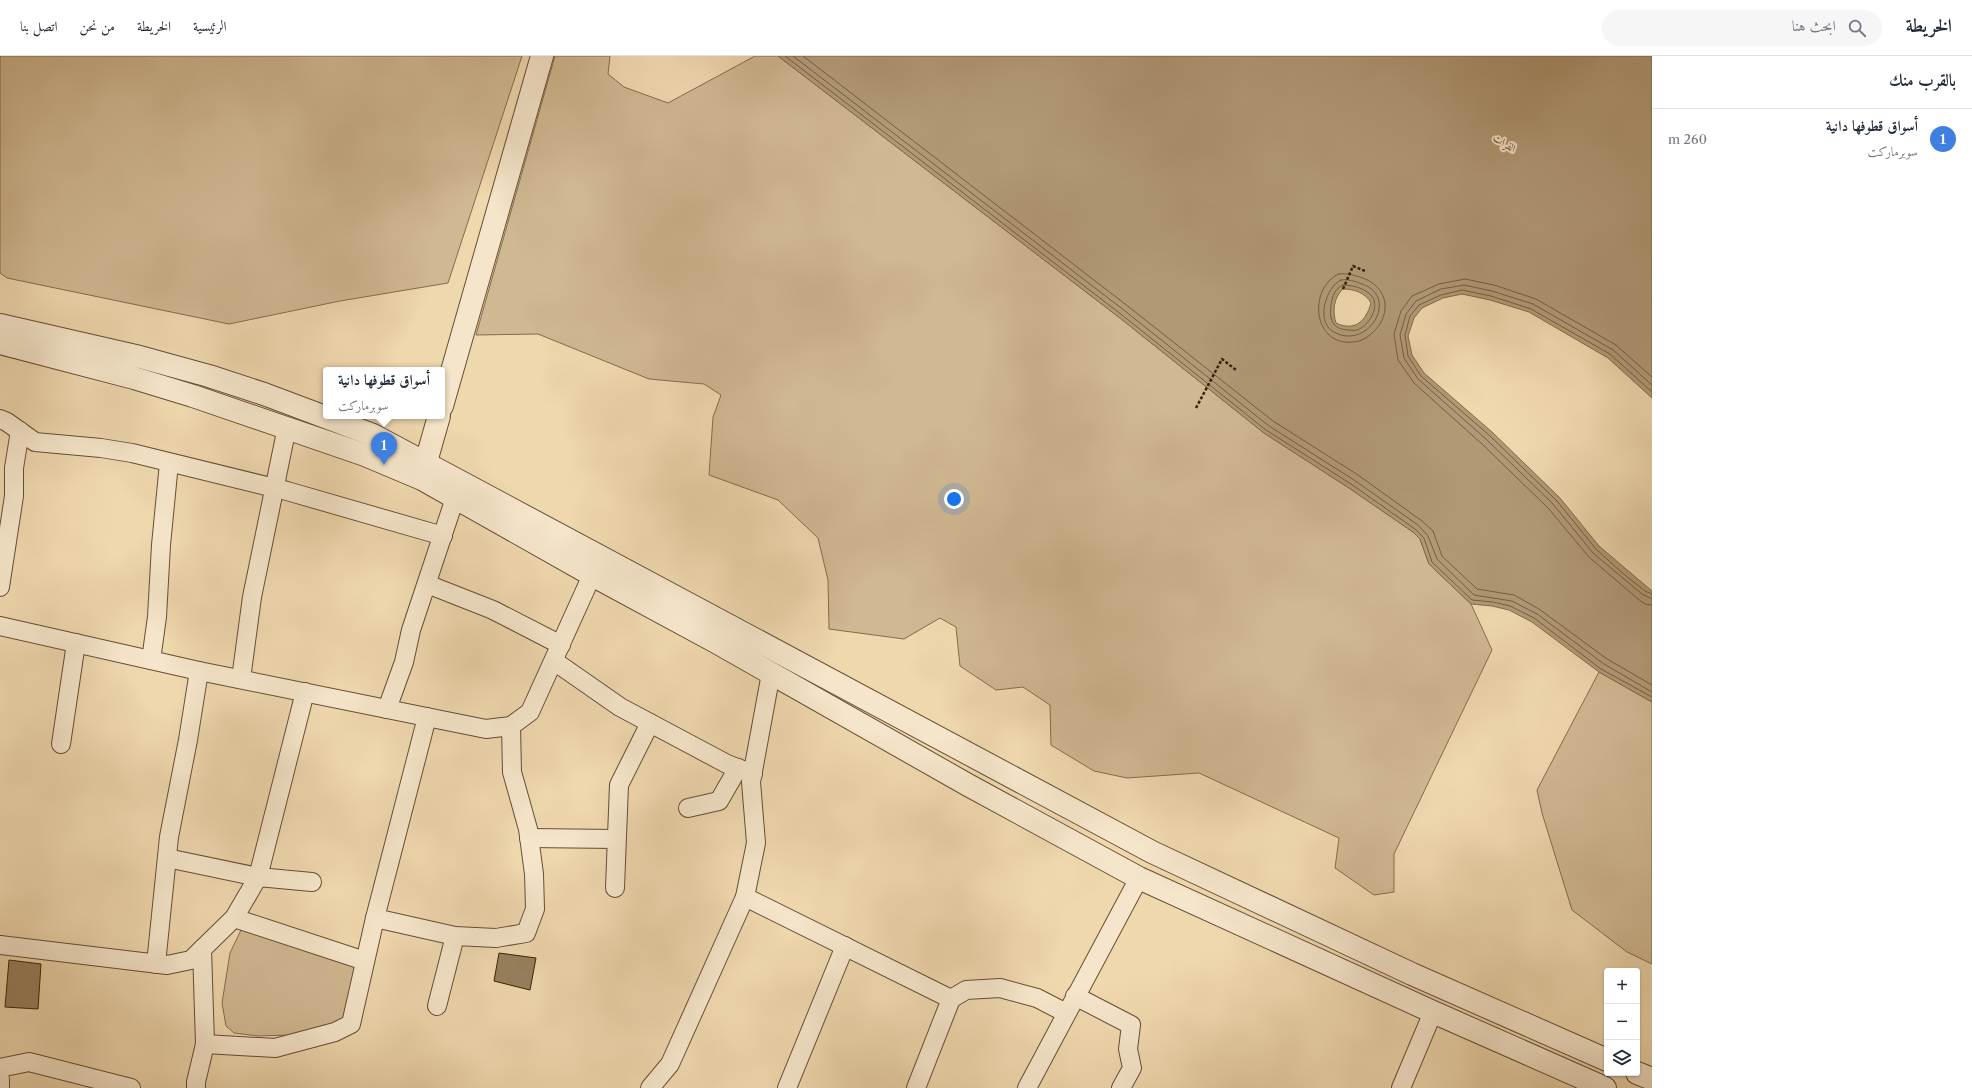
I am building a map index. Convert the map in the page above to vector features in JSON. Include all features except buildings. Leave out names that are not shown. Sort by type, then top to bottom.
[{"type":"street","points":[[445,396],[542,56]]},
{"type":"street","points":[[0,325],[140,357],[210,376],[271,396],[323,416]]},
{"type":"street","points":[[0,344],[134,378],[287,427],[365,455],[424,471],[596,566],[771,674],[968,785],[1138,878],[1401,998],[1605,1088]]},
{"type":"street","points":[[331,419],[373,435],[424,471],[455,498],[596,566],[1152,852],[1457,995],[1604,1059]]},
{"type":"street","points":[[424,471],[438,419]]},
{"type":"street","points":[[0,420],[7,422],[35,442],[102,448],[170,462],[275,488],[443,536]]},
{"type":"street","points":[[241,679],[252,597],[287,427]]},
{"type":"street","points":[[0,587],[14,496],[14,468],[20,431]]},
{"type":"street","points":[[151,660],[157,617],[161,545],[170,462]]},
{"type":"street","points":[[386,709],[404,662],[411,630],[455,498]]},
{"type":"street","points":[[0,626],[199,671],[486,729],[511,726],[530,712],[558,653],[596,566]]},
{"type":"street","points":[[427,584],[493,610],[558,653],[620,707],[727,764],[746,771],[751,782],[756,843],[745,897],[670,1064],[650,1088]]},
{"type":"street","points":[[61,744],[76,643]]},
{"type":"street","points":[[156,964],[169,837],[188,740],[199,671]]},
{"type":"street","points":[[688,808],[719,801],[746,771],[771,674]]},
{"type":"street","points":[[0,945],[167,965],[191,960],[234,918],[258,877],[305,692]]},
{"type":"street","points":[[205,1044],[275,1048],[335,1032],[351,1024],[375,918],[427,717]]},
{"type":"street","points":[[615,888],[619,785],[650,723]]},
{"type":"street","points":[[375,918],[455,936],[496,938],[526,933],[535,909],[534,874],[529,838],[512,772],[511,726]]},
{"type":"street","points":[[529,838],[616,839]]},
{"type":"street","points":[[167,858],[258,877],[312,882]]},
{"type":"street","points":[[1027,1088],[1138,878]]},
{"type":"street","points":[[745,897],[951,999]]},
{"type":"street","points":[[234,918],[366,961]]},
{"type":"street","points":[[437,1006],[455,936]]},
{"type":"street","points":[[787,1088],[845,946]]},
{"type":"street","points":[[196,1088],[196,1082],[205,1044],[202,949]]},
{"type":"street","points":[[1401,998],[1412,974]]},
{"type":"street","points":[[916,1088],[951,999],[966,990],[1000,988],[1037,998],[1066,1013]]},
{"type":"street","points":[[1401,1088],[1440,1015],[1457,995]]},
{"type":"street","points":[[1075,996],[1131,1025],[1128,1049],[1132,1068],[1121,1088]]},
{"type":"street","points":[[0,1068],[29,1062],[131,1088]]},
{"type":"street","points":[[1640,1074],[1652,1079]]},
{"type":"street","points":[[0,1079],[0,1088]]},
{"type":"path","points":[[1343,288],[1353,266],[1365,271]]},
{"type":"path","points":[[1196,408],[1222,359],[1236,370]]},
{"type":"shaded area","points":[[0,56],[522,56],[448,283],[340,301],[229,324],[7,278],[0,273]]},
{"type":"shaded area","points":[[555,56],[610,56],[608,74],[624,87],[668,103],[755,56],[778,56],[1120,318],[1264,433],[1349,488],[1413,532],[1420,539],[1429,564],[1471,604],[1492,650],[1394,854],[1394,892],[1374,895],[1335,868],[1339,838],[1199,773],[1127,778],[1094,771],[1051,745],[1050,705],[1023,687],[996,690],[960,666],[956,627],[940,618],[904,639],[829,629],[828,580],[818,538],[778,500],[709,475],[713,417],[721,395],[704,384],[649,379],[538,334],[476,335]]},
{"type":"shaded area","points":[[1599,672],[1652,702],[1652,964],[1627,952],[1572,910],[1542,813],[1537,790]]},
{"type":"shaded area","points":[[241,930],[250,930],[353,966],[359,971],[345,1022],[290,1035],[258,1036],[234,1033],[226,1026],[222,1003],[230,953]]},
{"type":"water","name":"الفرات","points":[[778,56],[1652,56],[1652,398],[1608,358],[1529,312],[1490,300],[1462,294],[1443,298],[1422,308],[1414,318],[1408,336],[1412,355],[1424,373],[1492,432],[1560,498],[1599,546],[1652,591],[1652,702],[1599,672],[1532,622],[1509,610],[1492,606],[1471,604],[1429,564],[1420,539],[1413,532],[1349,488],[1264,433],[1120,318]],"holes":[[[1343,289],[1363,294],[1371,303],[1363,320],[1349,326],[1336,323],[1334,314],[1336,300],[1340,292]]]},
{"type":"place","name":"أسواق قطوفها دانية","points":[[384,465]]}]
